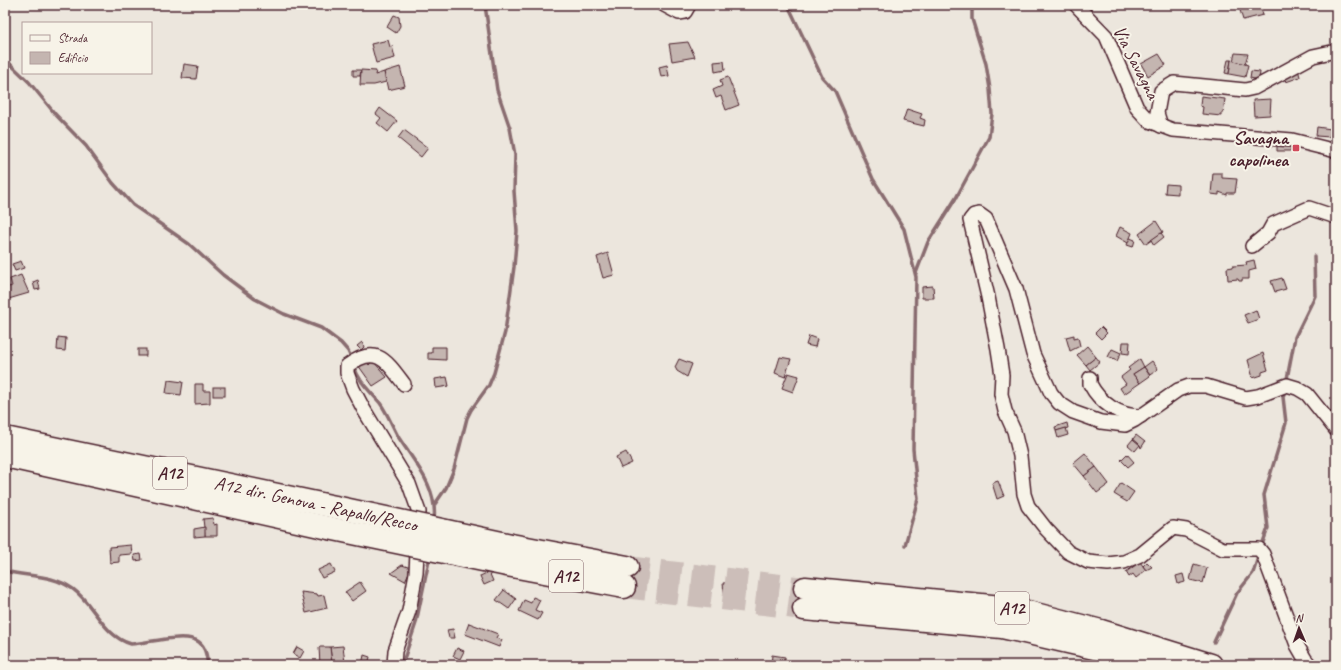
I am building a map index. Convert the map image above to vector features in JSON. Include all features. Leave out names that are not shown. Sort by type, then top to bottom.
[{"type":"highway","name":"A12 dir. Genova - Rapallo/Recco","points":[[5,438],[335,507],[509,555],[626,577]]},
{"type":"highway","name":"A12","points":[[5,456],[328,528],[509,555]]},
{"type":"highway","name":"A12","points":[[1155,665],[1103,650],[1002,627],[804,598],[1012,608],[1102,631],[1211,665]]},
{"type":"street","points":[[664,5],[679,13],[685,12],[689,5]]},
{"type":"street","name":"Via Savagna","points":[[1076,5],[1106,36],[1137,108],[1150,121],[1173,130],[1292,140],[1330,150]]},
{"type":"street","points":[[1161,126],[1157,113],[1161,91],[1174,83],[1245,90],[1254,88],[1313,56],[1336,51]]},
{"type":"street","points":[[1330,150],[1326,155],[1336,161]]},
{"type":"street","points":[[1252,246],[1268,233],[1273,224],[1308,208],[1336,217]]},
{"type":"street","points":[[1310,665],[1305,660],[1297,645],[1263,554],[1259,549],[1223,549],[1186,530],[1173,528],[1140,555],[1124,562],[1108,564],[1088,562],[1068,552],[1046,529],[1028,506],[1023,488],[1020,456],[1014,431],[1005,411],[1001,394],[1002,376],[998,349],[988,297],[970,220],[974,215],[979,214],[986,219],[1016,289],[1033,354],[1051,393],[1059,403],[1073,412],[1101,422],[1125,425],[1141,416],[1178,390],[1189,386],[1206,386],[1246,398],[1258,396],[1287,385],[1297,388],[1307,394],[1336,430]]},
{"type":"street","points":[[394,665],[395,650],[409,611],[416,573],[419,512],[408,484],[353,390],[347,373],[347,366],[355,360],[370,354],[380,356],[404,384]]},
{"type":"street","points":[[1090,378],[1090,384],[1102,400],[1121,414],[1141,416]]},
{"type":"building","points":[[1247,5],[1260,5],[1263,15],[1243,20],[1239,7]]},
{"type":"building","points":[[394,15],[399,17],[400,26],[396,33],[387,27]]},
{"type":"building","points":[[388,40],[390,47],[392,46],[395,58],[376,63],[371,44]]},
{"type":"building","points":[[688,42],[695,57],[672,61],[669,44]]},
{"type":"building","points":[[1235,53],[1248,54],[1245,64],[1233,61]]},
{"type":"building","points":[[1159,54],[1166,65],[1148,76],[1141,64]]},
{"type":"building","points":[[1228,60],[1231,60],[1229,74],[1225,73]]},
{"type":"building","points":[[1231,60],[1248,65],[1245,77],[1229,74]]},
{"type":"building","points":[[724,61],[725,70],[715,72],[714,62]]},
{"type":"building","points":[[184,64],[198,66],[196,79],[182,78]]},
{"type":"building","points":[[667,65],[669,76],[661,77],[659,67]]},
{"type":"building","points":[[400,67],[405,86],[388,90],[384,72]]},
{"type":"building","points":[[1298,69],[1300,77],[1286,82],[1284,76]]},
{"type":"building","points":[[353,70],[361,70],[360,76],[353,76]]},
{"type":"building","points":[[361,70],[376,71],[375,75],[384,72],[386,82],[374,85],[360,85]]},
{"type":"building","points":[[1251,71],[1260,72],[1259,80],[1250,78]]},
{"type":"building","points":[[728,77],[739,105],[726,110],[721,96],[716,98],[713,90],[722,86],[720,80]]},
{"type":"building","points":[[1201,96],[1225,99],[1223,113],[1221,113],[1221,116],[1202,114],[1203,107],[1200,106]]},
{"type":"building","points":[[1271,99],[1270,115],[1254,116],[1253,100]]},
{"type":"building","points":[[380,108],[397,121],[388,132],[377,123],[381,118],[376,114]]},
{"type":"building","points":[[907,109],[922,114],[920,118],[925,120],[924,126],[903,121]]},
{"type":"building","points":[[1317,127],[1331,129],[1330,137],[1316,136]]},
{"type":"building","points":[[404,130],[428,148],[421,157],[398,138]]},
{"type":"building","points":[[1277,141],[1292,142],[1291,151],[1277,151]]},
{"type":"building","points":[[1213,173],[1222,173],[1222,178],[1237,179],[1235,193],[1227,193],[1227,195],[1219,192],[1219,195],[1211,194]]},
{"type":"building","points":[[1166,184],[1178,185],[1178,194],[1165,193]]},
{"type":"building","points":[[1156,221],[1163,232],[1146,244],[1139,234]]},
{"type":"building","points":[[1120,227],[1132,233],[1128,243],[1116,236]]},
{"type":"building","points":[[1161,233],[1164,237],[1154,245],[1151,240]]},
{"type":"building","points":[[1130,238],[1135,240],[1133,247],[1127,245]]},
{"type":"building","points":[[608,253],[614,275],[603,278],[597,257]]},
{"type":"building","points":[[1254,260],[1256,269],[1249,271],[1249,279],[1242,279],[1242,281],[1239,281],[1238,279],[1228,280],[1227,268],[1247,265],[1246,262]]},
{"type":"building","points":[[21,261],[24,268],[15,271],[12,264]]},
{"type":"building","points":[[21,275],[29,293],[5,300],[5,288],[12,286],[10,279]]},
{"type":"building","points":[[1282,278],[1286,289],[1275,292],[1271,281]]},
{"type":"building","points":[[38,280],[40,289],[35,290],[33,282]]},
{"type":"building","points":[[933,286],[934,298],[922,298],[922,287]]},
{"type":"building","points":[[1256,310],[1259,319],[1248,323],[1244,315]]},
{"type":"building","points":[[1101,327],[1107,333],[1101,339],[1095,333]]},
{"type":"building","points":[[1074,335],[1074,338],[1078,337],[1080,346],[1070,351],[1066,337]]},
{"type":"building","points":[[809,336],[817,339],[815,347],[806,345]]},
{"type":"building","points":[[58,337],[66,338],[65,351],[57,350]]},
{"type":"building","points":[[362,342],[364,347],[361,350],[357,346]]},
{"type":"building","points":[[1123,342],[1130,342],[1129,354],[1122,353]]},
{"type":"building","points":[[1087,346],[1096,357],[1086,365],[1077,355]]},
{"type":"building","points":[[432,347],[446,347],[446,360],[428,359],[428,353],[432,353]]},
{"type":"building","points":[[138,349],[146,349],[146,356],[138,356]]},
{"type":"building","points":[[1112,349],[1121,353],[1117,361],[1108,357]]},
{"type":"building","points":[[1263,353],[1268,370],[1262,372],[1262,375],[1253,378],[1248,360]]},
{"type":"building","points":[[780,357],[791,359],[785,377],[775,373]]},
{"type":"building","points":[[1096,357],[1100,362],[1090,370],[1086,365]]},
{"type":"building","points":[[679,359],[692,364],[687,377],[677,371],[675,367]]},
{"type":"building","points":[[1140,359],[1144,367],[1133,374],[1140,383],[1124,394],[1120,388],[1126,384],[1121,377],[1130,370],[1128,368]]},
{"type":"building","points":[[365,360],[369,365],[373,361],[387,377],[373,386],[358,365]]},
{"type":"building","points":[[1152,361],[1158,369],[1150,375],[1144,367]]},
{"type":"building","points":[[1144,367],[1150,376],[1140,383],[1133,374]]},
{"type":"building","points":[[788,373],[799,376],[793,392],[782,388]]},
{"type":"building","points":[[447,377],[449,386],[436,388],[435,379]]},
{"type":"building","points":[[168,380],[183,382],[181,395],[166,393]]},
{"type":"building","points":[[195,384],[203,384],[203,391],[210,391],[210,403],[195,404]]},
{"type":"building","points":[[213,387],[225,387],[225,396],[213,396]]},
{"type":"building","points":[[1067,423],[1068,428],[1056,431],[1055,427]]},
{"type":"building","points":[[1066,428],[1068,435],[1058,438],[1056,431]]},
{"type":"building","points":[[1136,435],[1145,442],[1141,448],[1140,445],[1133,439]]},
{"type":"building","points":[[1133,439],[1140,445],[1135,451],[1128,445]]},
{"type":"building","points":[[626,452],[632,463],[621,468],[616,457]]},
{"type":"building","points":[[1085,453],[1096,467],[1084,476],[1073,463]]},
{"type":"building","points":[[1127,454],[1134,462],[1128,467],[1121,460]]},
{"type":"building","points":[[1096,467],[1109,484],[1097,493],[1084,476]]},
{"type":"building","points":[[998,481],[1004,496],[997,499],[992,483]]},
{"type":"building","points":[[1121,483],[1134,492],[1127,502],[1114,494]]},
{"type":"building","points":[[213,518],[214,525],[217,524],[217,536],[205,536],[203,519]]},
{"type":"building","points":[[205,527],[205,536],[194,537],[194,529]]},
{"type":"building","points":[[131,545],[132,554],[119,555],[119,562],[110,563],[109,547]]},
{"type":"building","points":[[141,554],[142,560],[135,561],[134,555]]},
{"type":"building","points":[[1140,562],[1146,570],[1136,578],[1133,574],[1129,577],[1126,572]]},
{"type":"building","points":[[1147,562],[1152,567],[1146,570],[1143,566]]},
{"type":"building","points":[[331,564],[335,572],[322,578],[318,570]]},
{"type":"building","points":[[1194,564],[1207,568],[1203,583],[1190,580]]},
{"type":"building","points":[[402,565],[411,568],[405,581],[391,573]]},
{"type":"building","points":[[489,572],[493,581],[484,585],[480,576]]},
{"type":"building","points":[[1183,574],[1185,582],[1178,584],[1176,576]]},
{"type":"building","points":[[360,582],[366,591],[352,601],[345,592]]},
{"type":"building","points":[[734,582],[735,593],[724,594],[723,583]]},
{"type":"building","points":[[504,590],[516,599],[509,609],[496,600]]},
{"type":"building","points":[[301,592],[317,594],[318,596],[324,595],[327,608],[306,613]]},
{"type":"building","points":[[533,597],[540,600],[535,610],[542,613],[538,620],[519,611],[524,600],[531,603]]},
{"type":"building","points":[[469,623],[498,634],[496,638],[502,640],[499,647],[465,634]]},
{"type":"building","points":[[453,629],[455,638],[449,638],[447,630]]},
{"type":"building","points":[[343,646],[345,663],[332,664],[330,647]]},
{"type":"building","points":[[297,647],[304,651],[300,658],[293,654]]},
{"type":"building","points":[[319,647],[330,647],[332,664],[320,665]]},
{"type":"building","points":[[457,648],[464,651],[460,659],[453,656]]},
{"type":"building","points":[[364,655],[370,657],[368,665],[362,665]]},
{"type":"building","points":[[772,655],[785,657],[785,665],[771,665]]},
{"type":"waterway","points":[[435,504],[446,488],[454,469],[467,418],[489,385],[494,373],[505,332],[514,267],[517,231],[514,191],[515,155],[510,128],[497,90],[485,5]]},
{"type":"waterway","points":[[788,5],[822,77],[835,91],[873,179],[904,229],[916,277],[913,449],[918,499],[905,545]]},
{"type":"waterway","points":[[916,273],[928,242],[956,198],[989,137],[992,114],[990,89],[986,64],[972,19],[972,5]]},
{"type":"waterway","points":[[5,59],[29,82],[56,115],[86,146],[113,183],[133,205],[189,244],[223,275],[255,299],[284,314],[321,328],[341,343],[348,351],[352,360]]},
{"type":"waterway","points":[[1286,384],[1295,337],[1315,296],[1314,256]]},
{"type":"waterway","points":[[354,366],[361,381],[383,407],[399,438],[424,476],[432,497],[434,520]]},
{"type":"waterway","points":[[1261,548],[1268,528],[1264,495],[1286,423],[1283,397],[1285,390]]},
{"type":"waterway","points":[[1214,642],[1237,593],[1253,573],[1259,554]]},
{"type":"waterway","points":[[402,665],[416,623],[430,556]]},
{"type":"waterway","points":[[5,571],[49,578],[65,584],[80,595],[113,634],[121,640],[131,644],[176,638],[193,639],[199,642],[203,647],[206,653],[208,665]]},
{"type":"tunnel","points":[[627,567],[805,588]]},
{"type":"tunnel","points":[[624,587],[804,609]]},
{"type":"place","name":"Savagna capolinea","points":[[1296,148]]}]
